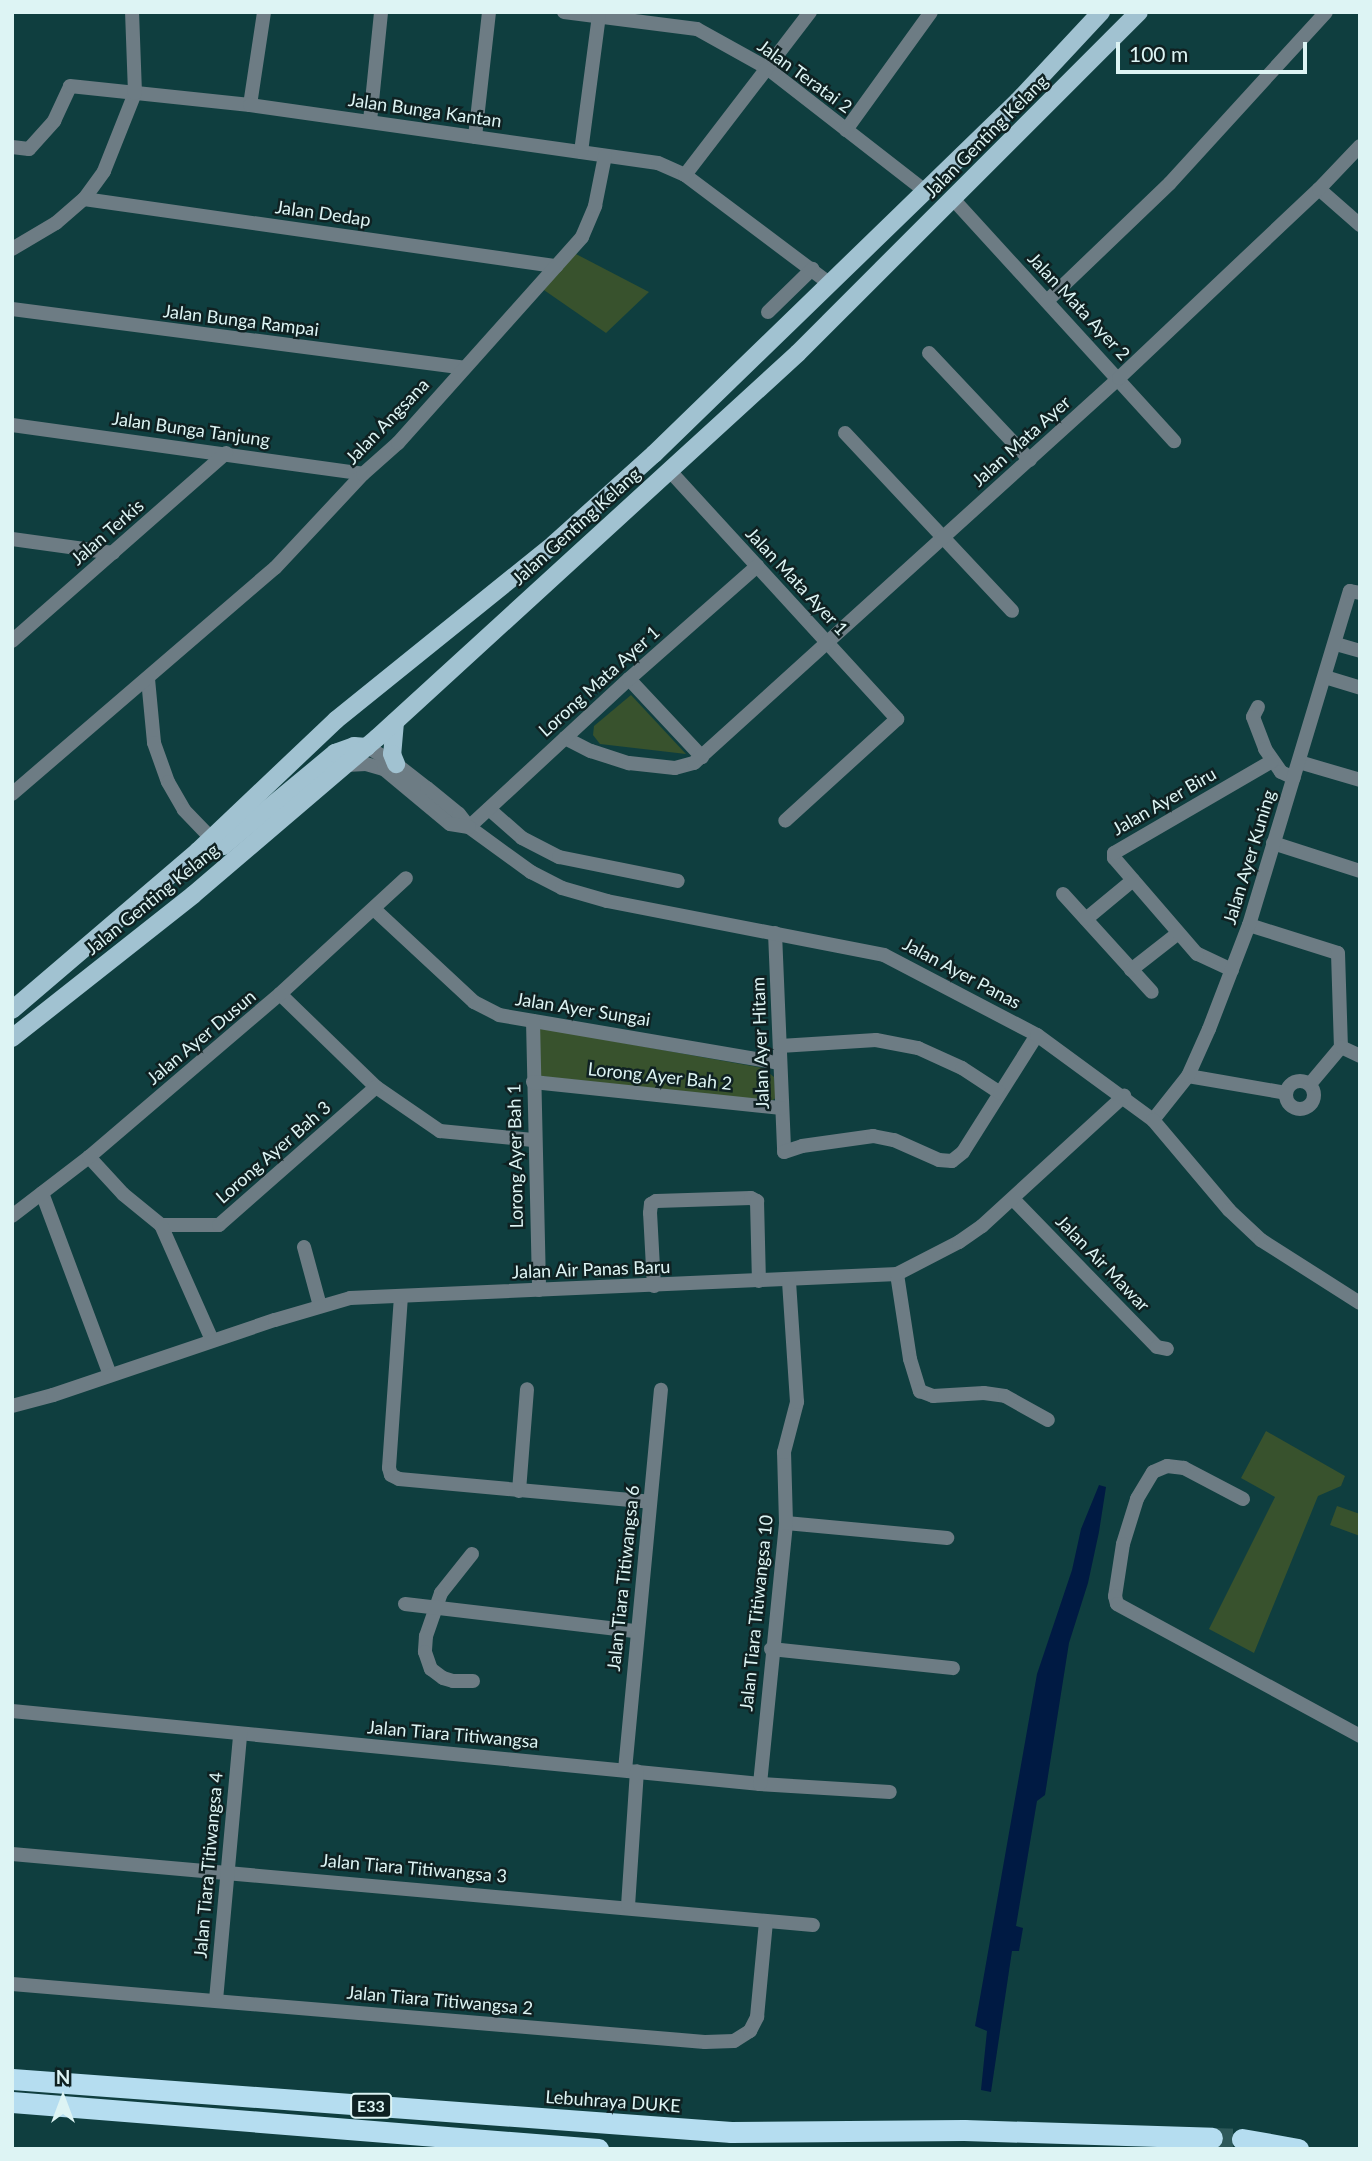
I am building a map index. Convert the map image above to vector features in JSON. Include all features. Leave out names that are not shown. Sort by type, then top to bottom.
[{"type":"highway","name":"Lebuhraya DUKE","points":[[12,2079],[731,2132],[964,2130],[1212,2138]]},
{"type":"highway","name":"E33","points":[[12,2102],[598,2149]]},
{"type":"highway","points":[[1242,2139],[1298,2149]]},
{"type":"main road","name":"Jalan Genting Kelang","points":[[12,1038],[193,895],[395,722],[798,353],[1139,12]]},
{"type":"main road","name":"Jalan Genting Kelang","points":[[12,1010],[198,851],[336,720],[554,544],[654,454],[1018,101],[1093,15]]},
{"type":"main road","points":[[830,284],[848,286],[882,258],[900,251]]},
{"type":"main road","points":[[395,722],[393,754],[396,764]]},
{"type":"main road","points":[[198,851],[223,846],[335,753],[354,746],[367,747]]},
{"type":"street","points":[[12,249],[56,223],[84,199],[104,171],[135,93],[132,12]]},
{"type":"street","points":[[250,105],[264,12]]},
{"type":"street","points":[[370,121],[381,12]]},
{"type":"street","points":[[475,137],[489,12]]},
{"type":"street","name":"Jalan Teratai 2","points":[[564,12],[697,29],[767,68],[926,192]]},
{"type":"street","points":[[685,175],[810,12]]},
{"type":"street","points":[[846,130],[931,12]]},
{"type":"street","points":[[1047,301],[1170,183],[1326,12]]},
{"type":"street","points":[[581,152],[599,16]]},
{"type":"street","name":"Jalan Bunga Kantan","points":[[12,147],[29,149],[54,121],[70,86],[250,105],[658,163],[685,175],[830,284]]},
{"type":"street","name":"Jalan Mata Ayer","points":[[702,757],[1119,378],[1319,189],[1360,146]]},
{"type":"street","name":"Jalan Angsana","points":[[12,794],[275,568],[363,474],[398,443],[582,237],[595,206],[605,156]]},
{"type":"street","points":[[1319,189],[1360,225]]},
{"type":"street","name":"Jalan Dedap","points":[[84,199],[555,266]]},
{"type":"street","name":"Jalan Mata Ayer 2","points":[[953,199],[1174,441]]},
{"type":"street","points":[[768,312],[811,269]]},
{"type":"street","name":"Jalan Bunga Rampai","points":[[12,309],[464,368]]},
{"type":"street","points":[[929,354],[1030,460]]},
{"type":"street","name":"Jalan Bunga Tanjung","points":[[12,425],[363,474]]},
{"type":"street","points":[[845,433],[1012,611]]},
{"type":"street","name":"Jalan Terkis","points":[[12,641],[226,453]]},
{"type":"street","name":"Jalan Mata Ayer 1","points":[[669,470],[897,719],[785,821]]},
{"type":"street","points":[[12,539],[113,552]]},
{"type":"street","name":"Lorong Mata Ayer 1","points":[[469,827],[629,679],[757,566]]},
{"type":"street","name":"Jalan Ayer Kuning","points":[[1153,1120],[1188,1076],[1232,970],[1249,925],[1325,677],[1355,592]]},
{"type":"street","points":[[1336,644],[1360,651]]},
{"type":"street","points":[[1325,677],[1360,688]]},
{"type":"street","points":[[148,679],[154,743],[169,782],[184,810],[211,838]]},
{"type":"street","points":[[565,738],[591,751],[629,763],[675,768],[694,763],[702,757],[629,679]]},
{"type":"street","points":[[1258,707],[1253,717],[1255,726],[1272,761],[1281,772],[1294,778]]},
{"type":"street","name":"Jalan Ayer Panas","points":[[367,747],[396,764],[459,814],[469,827],[531,872],[562,888],[607,901],[899,960],[1037,1035],[1124,1096],[1153,1120],[1230,1210],[1261,1240],[1360,1303]]},
{"type":"street","name":"Jalan Ayer Biru","points":[[1232,970],[1197,954],[1114,858],[1118,849],[1272,761]]},
{"type":"street","points":[[1299,762],[1360,780]]},
{"type":"street","name":"Jalan Ayer Panas","points":[[346,765],[366,764],[384,769],[450,824],[469,827]]},
{"type":"street","points":[[489,809],[522,838],[559,857],[678,881]]},
{"type":"street","points":[[1273,843],[1360,871]]},
{"type":"street","name":"Jalan Ayer Dusun","points":[[12,1216],[89,1157],[281,994],[407,878]]},
{"type":"street","points":[[1086,919],[1133,880]]},
{"type":"street","points":[[1063,894],[1152,992]]},
{"type":"street","name":"Jalan Ayer Sungai","points":[[375,910],[474,1002],[499,1015],[780,1063]]},
{"type":"street","points":[[1249,925],[1338,953],[1342,1047],[1310,1084]]},
{"type":"street","name":"Jalan Ayer Hitam","points":[[775,933],[784,1152],[802,1146],[873,1136],[894,1140],[939,1160],[952,1161],[963,1152],[1000,1093]]},
{"type":"street","points":[[1131,970],[1177,934]]},
{"type":"street","points":[[281,994],[376,1087],[440,1131],[533,1140]]},
{"type":"street","name":"Lorong Ayer Bah 1","points":[[533,1021],[533,1140],[539,1290]]},
{"type":"street","points":[[780,1046],[876,1040],[918,1048],[962,1068],[1000,1093],[1037,1035]]},
{"type":"street","points":[[1342,1047],[1360,1056]]},
{"type":"street","points":[[1188,1076],[1286,1093]]},
{"type":"street","name":"Lorong Ayer Bah 2","points":[[533,1082],[782,1108]]},
{"type":"street","points":[[1286,1093],[1293,1082],[1310,1084]]},
{"type":"street","points":[[1286,1093],[1291,1106],[1305,1108],[1314,1098],[1310,1084]]},
{"type":"street","name":"Lorong Ayer Bah 3","points":[[161,1225],[219,1225],[376,1087]]},
{"type":"street","name":"Jalan Air Panas Baru","points":[[12,1406],[350,1298],[897,1274],[959,1242],[1013,1199],[1124,1096]]},
{"type":"street","points":[[89,1157],[123,1194],[161,1225],[212,1340]]},
{"type":"street","points":[[42,1193],[110,1375]]},
{"type":"street","points":[[654,1286],[650,1213],[656,1200],[751,1198],[757,1201],[759,1281]]},
{"type":"street","name":"Jalan Air Mawar","points":[[1013,1199],[1157,1347],[1167,1349]]},
{"type":"street","points":[[304,1247],[320,1307]]},
{"type":"street","points":[[897,1274],[910,1359],[920,1391],[933,1396],[984,1393],[1005,1396],[1048,1420]]},
{"type":"street","name":"Jalan Tiara Titiwangsa 10","points":[[760,1784],[771,1649],[786,1523],[784,1452],[797,1402],[789,1280]]},
{"type":"street","points":[[401,1296],[389,1468],[391,1475],[399,1479],[650,1502]]},
{"type":"street","points":[[519,1491],[527,1389]]},
{"type":"street","name":"Jalan Tiara Titiwangsa 6","points":[[628,1906],[636,1631],[661,1390]]},
{"type":"street","points":[[1243,1499],[1184,1468],[1167,1465],[1153,1472],[1137,1499],[1123,1544],[1115,1596],[1117,1604],[1360,1736]]},
{"type":"street","points":[[786,1523],[947,1538]]},
{"type":"street","points":[[472,1554],[441,1593],[426,1636],[425,1652],[431,1669],[453,1681],[473,1681]]},
{"type":"street","points":[[405,1604],[636,1631]]},
{"type":"street","points":[[771,1649],[953,1668]]},
{"type":"street","name":"Jalan Tiara Titiwangsa","points":[[12,1711],[760,1784],[890,1793]]},
{"type":"street","name":"Jalan Tiara Titiwangsa 4","points":[[216,2000],[240,1734]]},
{"type":"street","name":"Jalan Tiara Titiwangsa 3","points":[[12,1854],[813,1924]]},
{"type":"street","name":"Jalan Tiara Titiwangsa 2","points":[[12,1984],[705,2042],[734,2041],[750,2031],[757,2017],[766,1920]]},
{"type":"green space","points":[[574,253],[649,292],[606,333],[541,288]]},
{"type":"green space","points":[[631,695],[686,754],[600,744],[593,735],[594,726]]},
{"type":"green space","points":[[540,1028],[763,1068],[774,1077],[776,1098],[771,1101],[539,1076]]},
{"type":"green space","points":[[1266,1431],[1345,1476],[1341,1486],[1318,1496],[1254,1653],[1209,1629],[1275,1497],[1241,1478]]},
{"type":"green space","points":[[1337,1506],[1360,1514],[1360,1536],[1330,1525]]},
{"type":"water","points":[[1099,1485],[1106,1487],[1099,1532],[1088,1583],[1069,1643],[1045,1795],[1037,1801],[1016,1926],[1023,1928],[1019,1951],[1012,1951],[991,2092],[981,2090],[987,2031],[975,2026],[1037,1674],[1072,1570],[1081,1529]]},
{"type":"tunnel","points":[[1212,2138],[1242,2139]]}]
